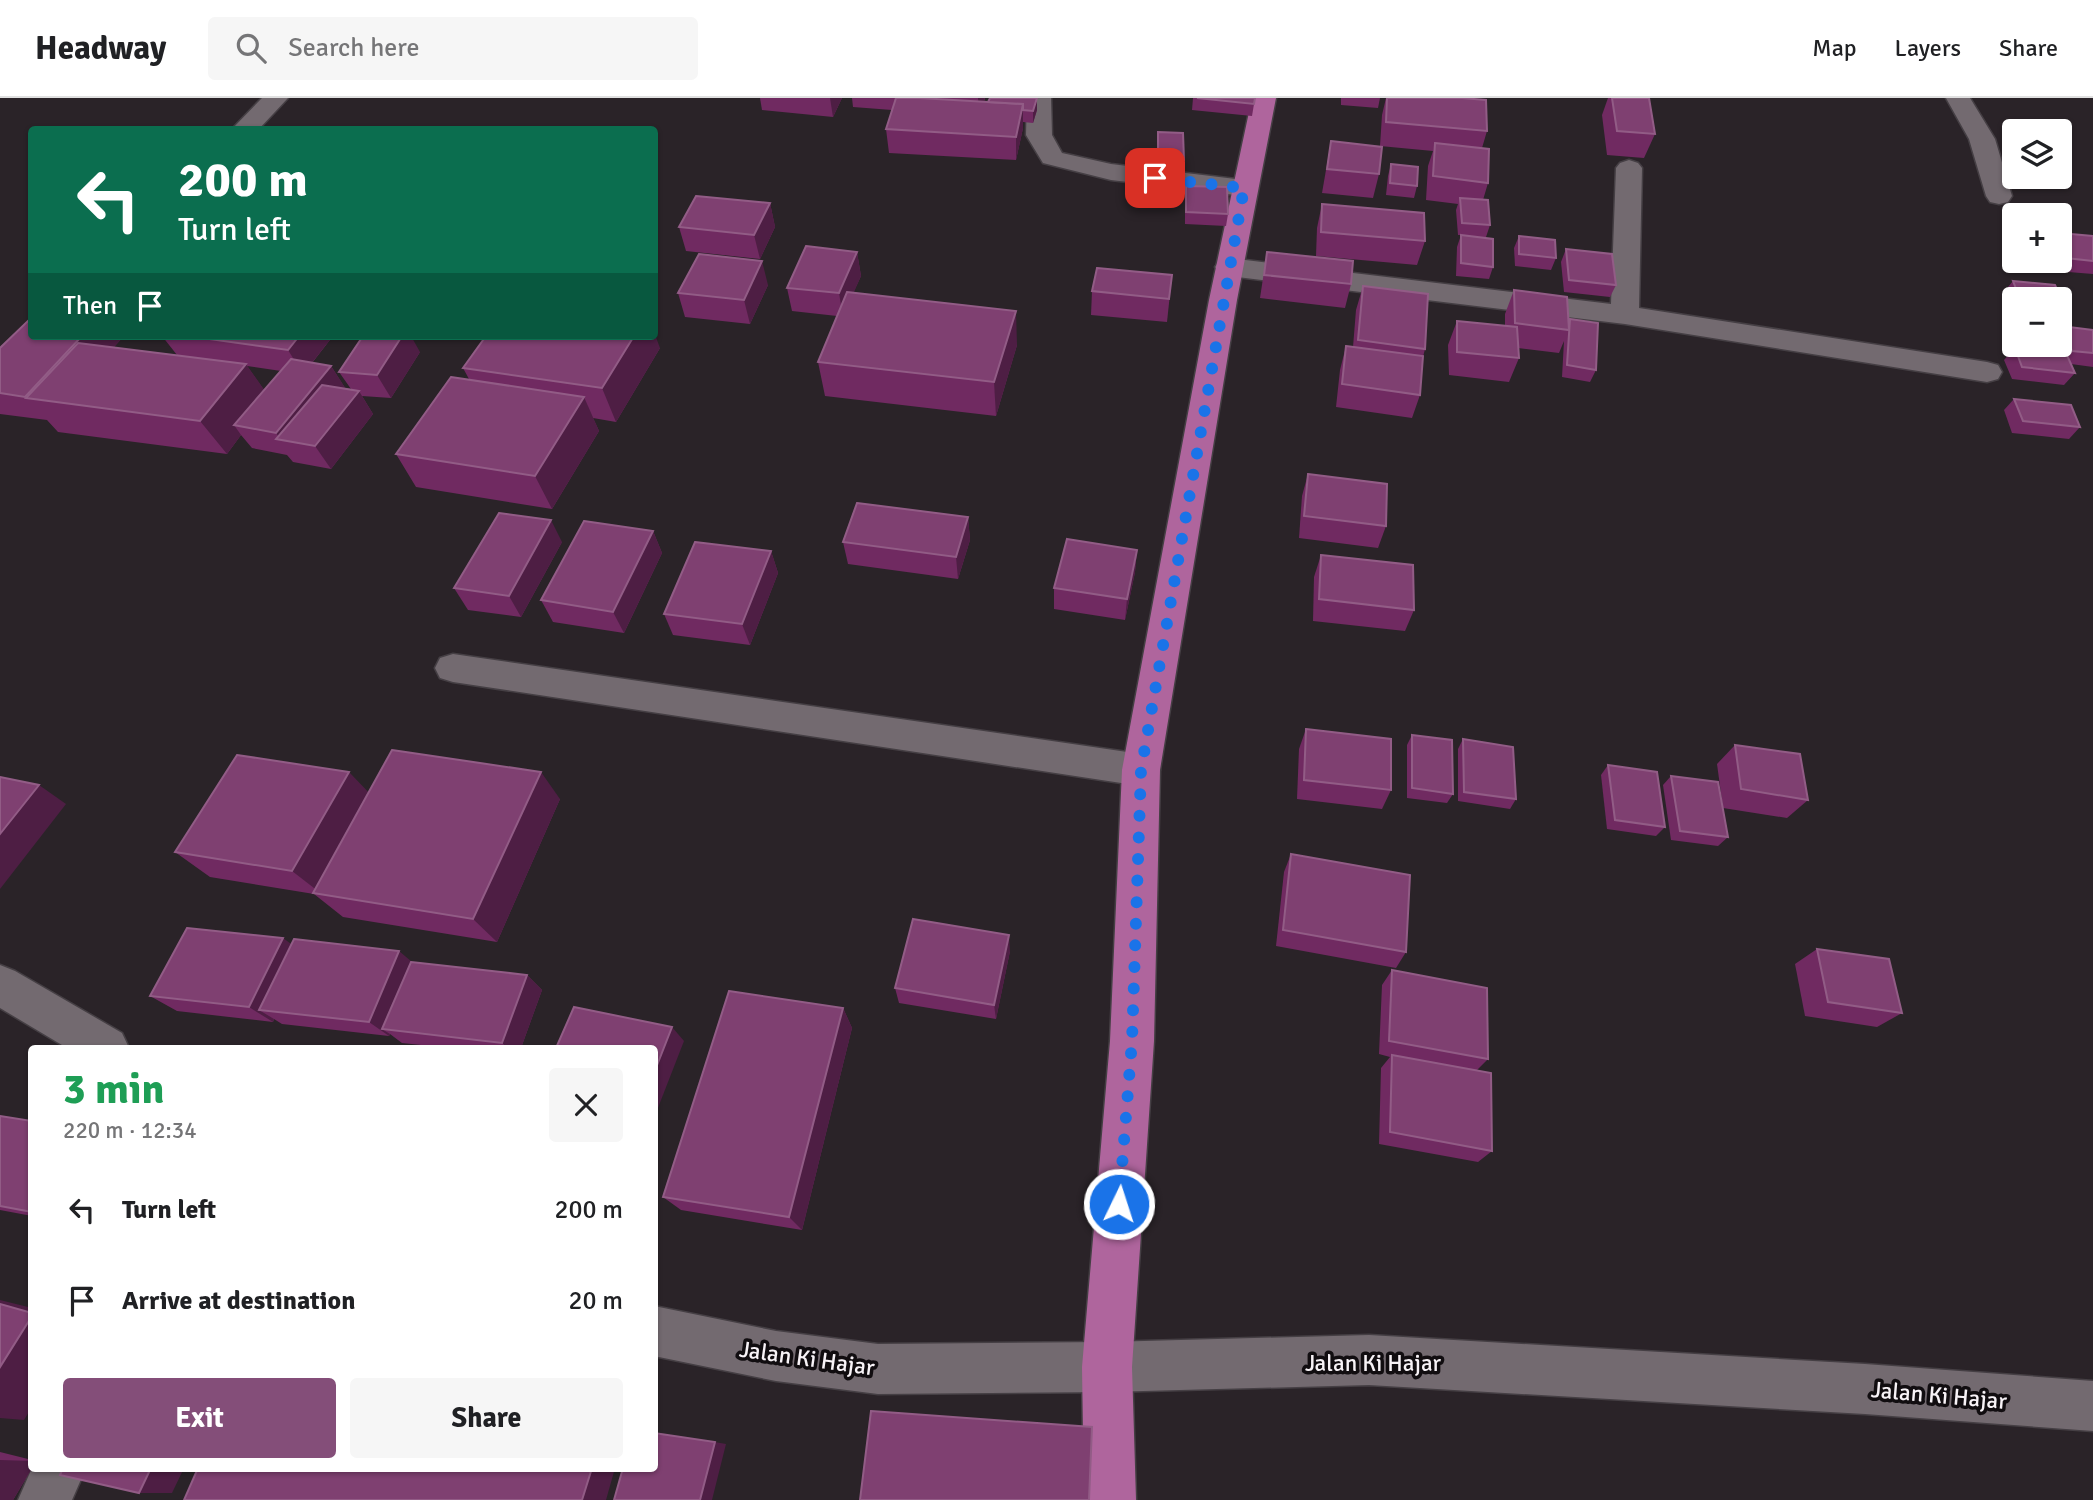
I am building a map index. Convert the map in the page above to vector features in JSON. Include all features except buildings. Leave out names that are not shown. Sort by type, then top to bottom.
[{"type":"main road","points":[[1110,1500],[1107,1367],[1132,1041],[1141,770],[1244,188],[1264,98]]},
{"type":"street","points":[[247,126],[276,98]]},
{"type":"street","points":[[1039,98],[1039,135],[1043,147],[1052,158],[1111,172],[1244,188]]},
{"type":"street","points":[[1958,98],[1982,139],[1999,196]]},
{"type":"street","points":[[1625,315],[1629,168]]},
{"type":"street","points":[[1230,267],[1625,315],[1987,372]]},
{"type":"street","points":[[453,668],[1141,770]]},
{"type":"street","points":[[0,985],[102,1045]]},
{"type":"street","name":"Jalan Ki Hajar","points":[[658,1332],[776,1356],[877,1369],[1107,1367],[1369,1360],[1865,1389],[2093,1406]]},
{"type":"street","points":[[44,1500],[59,1472]]},
{"type":"route","points":[[1119,1204],[1132,1041],[1141,770],[1244,188],[1155,178]]}]
